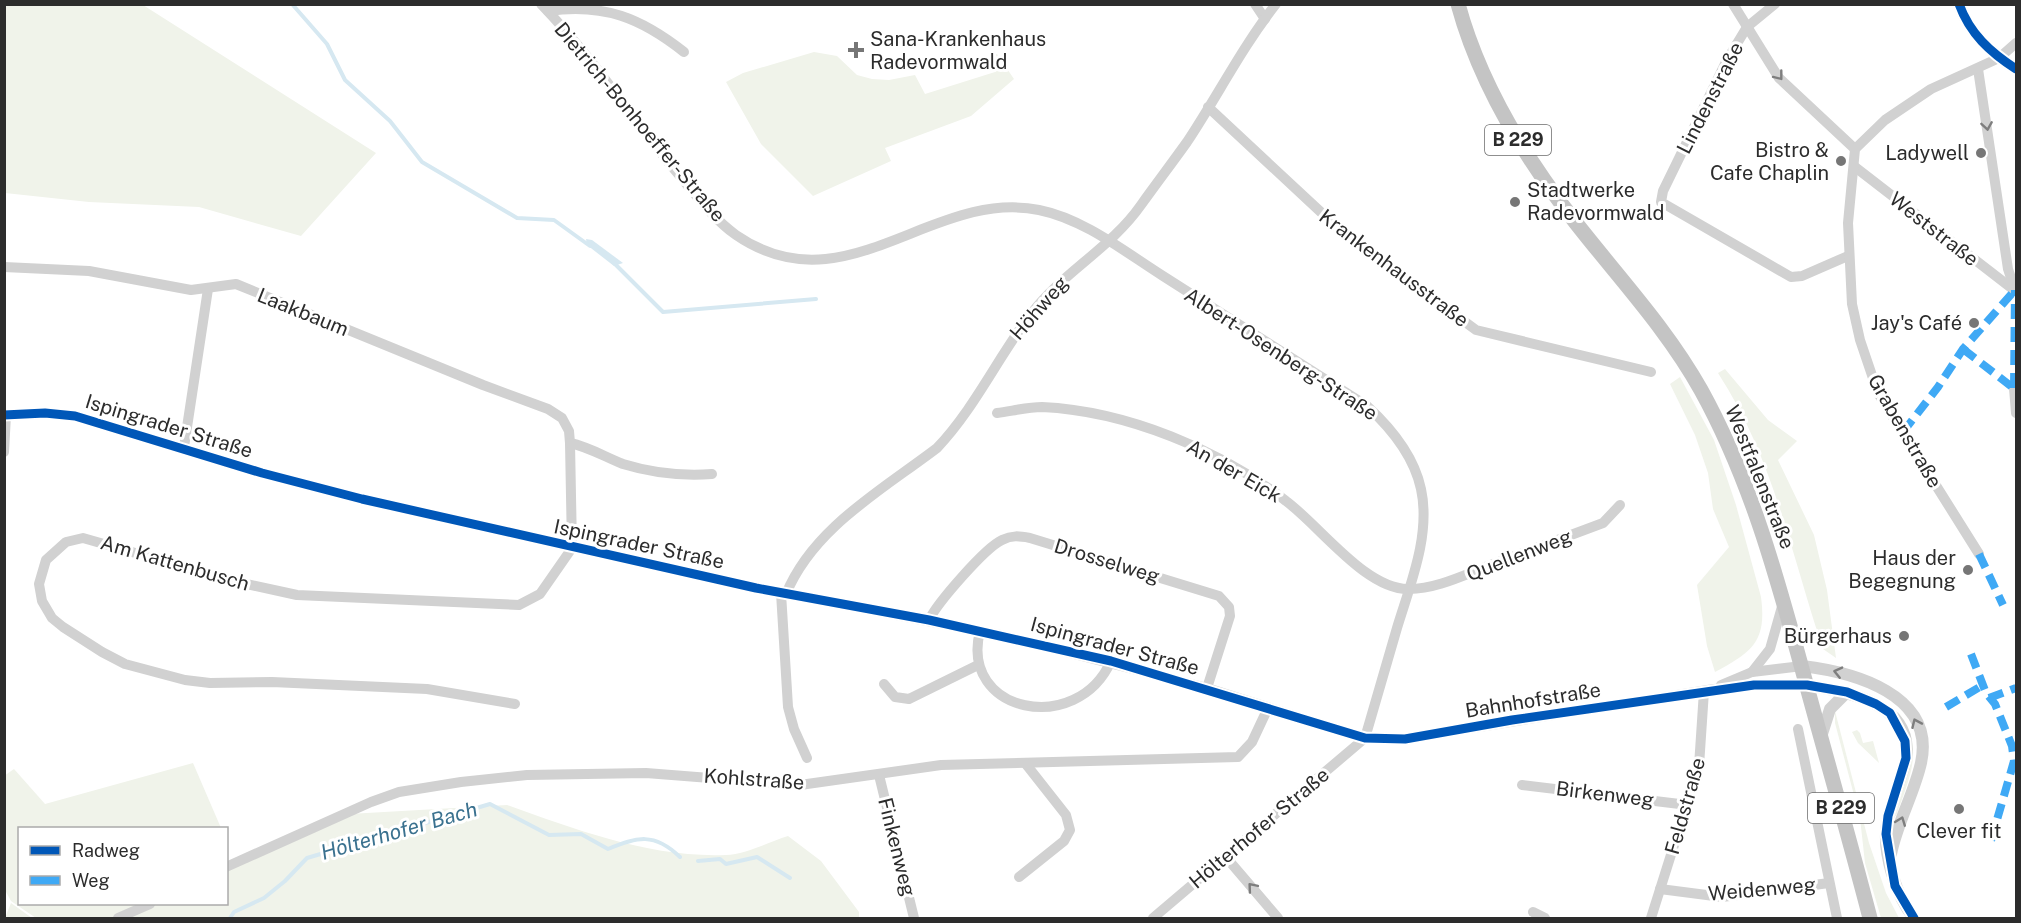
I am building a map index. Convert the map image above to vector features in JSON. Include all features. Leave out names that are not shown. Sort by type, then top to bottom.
[{"type":"main road","name":"Westfalenstraße","points":[[1458,4],[1489,85],[1527,155],[1552,192],[1662,330],[1700,388],[1722,429],[1752,499],[1784,599],[1870,918]]},
{"type":"street","points":[[1255,4],[1265,19]]},
{"type":"street","name":"Höhweg","points":[[784,594],[795,573],[810,553],[854,509],[922,459],[948,436],[985,383],[1008,343],[1041,301],[1062,279],[1108,241],[1140,206],[1187,142],[1276,4]]},
{"type":"street","points":[[1733,4],[1779,78],[1855,149],[1872,131],[1914,100],[1931,89],[1999,58],[2016,43]]},
{"type":"street","name":"Lindenstraße","points":[[1775,4],[1747,27],[1727,60],[1677,162],[1661,202],[1791,277],[1802,276],[1848,256]]},
{"type":"street","points":[[1959,4],[1975,35],[1999,58],[2016,69]]},
{"type":"street","name":"Dietrich-Bonhoeffer-Straße","points":[[544,8],[574,7],[616,14],[643,24],[684,52]]},
{"type":"street","name":"Dietrich-Bonhoeffer-Straße","points":[[544,8],[703,203],[735,234],[767,250],[810,260],[847,255],[879,248],[960,215],[1006,207],[1054,214],[1108,241]]},
{"type":"street","points":[[1978,69],[2008,269],[2015,290]]},
{"type":"street","name":"Krankenhausstraße","points":[[1208,107],[1339,229],[1476,330],[1651,372]]},
{"type":"street","name":"Grabenstraße","points":[[1855,149],[1855,167],[1849,197],[1848,256],[1852,304],[1860,340],[1874,384],[1979,554]]},
{"type":"street","name":"Weststraße","points":[[1855,167],[2015,290]]},
{"type":"street","name":"Albert-Osenberg-Straße","points":[[1108,241],[1367,406],[1387,425],[1402,447],[1421,489],[1422,532],[1409,590],[1365,738]]},
{"type":"street","name":"Laakbaum","points":[[4,267],[89,271],[171,288],[208,289],[237,284],[548,409],[562,418],[569,431],[573,548]]},
{"type":"street","name":"Ispingrader Straße","points":[[184,447],[208,289]]},
{"type":"street","points":[[2014,388],[2016,413]]},
{"type":"street","name":"An der Eick","points":[[997,413],[1041,407],[1083,413],[1143,427],[1209,453],[1286,500],[1368,575],[1385,584],[1409,590]]},
{"type":"street","name":"Ispingrader Straße","points":[[5,415],[45,412],[75,416],[184,447],[262,473],[573,548],[784,594],[929,620],[1111,661],[1268,708]]},
{"type":"street","points":[[4,452],[5,415]]},
{"type":"street","points":[[570,443],[589,448],[623,464],[653,471],[690,476],[712,474]]},
{"type":"street","name":"Quellenweg","points":[[1409,590],[1446,582],[1603,523],[1620,504]]},
{"type":"street","name":"Drosselweg","points":[[929,620],[937,604],[999,541],[1017,535],[1030,538],[1219,596],[1229,607],[1230,616],[1207,688]]},
{"type":"street","name":"Am Kattenbusch","points":[[514,704],[427,689],[272,682],[210,683],[185,680],[125,664],[102,652],[52,618],[40,593],[43,568],[50,555],[66,542],[91,538],[233,581],[297,595],[519,605],[540,594],[573,548]]},
{"type":"street","points":[[784,594],[782,636],[788,708],[794,729],[807,758]]},
{"type":"street","points":[[1752,672],[1770,649],[1784,599]]},
{"type":"street","points":[[980,631],[976,649],[982,674],[1008,699],[1024,705],[1044,708],[1070,702],[1094,688],[1111,661]]},
{"type":"street","points":[[884,684],[895,697],[909,699],[978,665]]},
{"type":"street","points":[[1802,666],[1833,670],[1874,683],[1901,702],[1916,722],[1922,740],[1921,759],[1890,859]]},
{"type":"street","name":"Bahnhofstraße","points":[[1709,690],[1752,672],[1802,666]]},
{"type":"street","name":"Bahnhofstraße","points":[[1268,708],[1365,738],[1405,739],[1709,690],[1778,684],[1807,685]]},
{"type":"street","points":[[1807,685],[1847,692],[1876,704],[1890,714],[1905,741],[1906,758],[1886,825],[1895,886],[1914,918]]},
{"type":"street","name":"Feldstraße","points":[[1651,918],[1700,766],[1709,690]]},
{"type":"street","points":[[1821,737],[1830,709],[1847,692]]},
{"type":"street","name":"Kohlstraße","points":[[228,866],[371,802],[399,792],[461,782],[527,775],[646,773],[800,785],[941,765],[1238,757],[1252,742],[1268,708]]},
{"type":"street","points":[[1798,729],[1837,918]]},
{"type":"street","name":"Hölterhofer Straße","points":[[1153,918],[1365,738]]},
{"type":"street","points":[[1019,877],[1064,841],[1070,830],[1066,815],[1025,763]]},
{"type":"street","name":"Finkenweg","points":[[879,775],[914,918]]},
{"type":"street","name":"Birkenweg","points":[[1522,785],[1688,804]]},
{"type":"street","points":[[1225,856],[1278,918]]},
{"type":"street","name":"Weidenweg","points":[[1660,889],[1674,893],[1722,897],[1829,883]]},
{"type":"street","points":[[118,918],[146,905]]},
{"type":"street","points":[[1533,912],[1545,918]]},
{"type":"shaded area","points":[[5,4],[143,5],[376,153],[301,236],[199,207],[89,202],[5,193]]},
{"type":"shaded area","points":[[814,52],[837,56],[857,75],[872,79],[889,80],[915,75],[925,94],[995,72],[990,56],[997,54],[1014,79],[971,116],[885,148],[891,161],[813,196],[761,144],[726,82],[743,73]]},
{"type":"shaded area","points":[[586,239],[592,240],[623,263],[614,266],[587,245]]},
{"type":"shaded area","points":[[1725,369],[1768,420],[1797,441],[1778,460],[1814,535],[1827,590],[1836,658],[1823,649],[1767,473],[1754,439],[1718,373]]},
{"type":"shaded area","points":[[1680,377],[1714,440],[1736,505],[1761,597],[1762,625],[1754,644],[1739,658],[1715,672],[1707,646],[1697,585],[1729,547],[1713,509],[1708,473],[1695,435],[1670,384]]},
{"type":"shaded area","points":[[1835,711],[1869,843],[1886,893],[1899,918],[1881,918],[1865,863],[1860,818],[1835,723]]},
{"type":"shaded area","points":[[1898,712],[1911,738],[1913,751],[1910,776],[1896,816],[1893,817],[1908,770],[1895,714]]},
{"type":"shaded area","points":[[1857,730],[1863,743],[1873,741],[1879,763],[1858,743],[1852,732]]},
{"type":"shaded area","points":[[193,763],[221,827],[18,827],[18,905],[146,905],[118,918],[36,918],[11,901],[5,890],[4,776],[14,769],[45,804]]},
{"type":"shaded area","points":[[507,805],[587,833],[642,847],[698,855],[734,854],[788,836],[821,861],[859,912],[859,918],[122,918],[151,905],[228,905],[228,869],[349,814]]},
{"type":"shaded area","points":[[11,903],[32,918],[5,918]]},
{"type":"waterway","points":[[292,4],[327,44],[345,80],[390,121],[422,162],[517,218],[554,220],[590,246]]},
{"type":"waterway","points":[[613,262],[663,312],[816,299]]},
{"type":"waterway","name":"Hölterhofer Bach","points":[[230,918],[234,912],[264,898],[285,881],[307,858],[490,804],[549,835],[581,834],[608,849],[637,840],[653,840],[671,849],[680,857]]},
{"type":"waterway","name":"Hölterhofer Bach","points":[[698,861],[720,859],[726,864],[757,857],[790,878]]},
{"type":"marked path","points":[[2014,388],[2015,290]]},
{"type":"marked path","points":[[1903,432],[1938,387],[1963,349],[2015,290]]},
{"type":"marked path","points":[[1963,349],[2016,390]]},
{"type":"marked path","points":[[1979,554],[2003,605]]},
{"type":"marked path","points":[[1971,654],[1986,693],[1995,704],[2012,746],[2014,761],[1990,844]]},
{"type":"marked path","points":[[1946,707],[1983,685]]},
{"type":"marked path","points":[[1989,698],[2016,688]]},
{"type":"cycle path","points":[[1959,4],[1969,24],[1982,41],[2016,69]]},
{"type":"cycle path","points":[[4,415],[45,413],[75,416],[262,473],[362,499],[756,588],[929,620],[1111,661],[1365,738],[1405,739],[1512,720],[1754,685],[1807,685],[1847,692],[1876,704],[1890,713],[1905,741],[1906,758],[1888,816],[1886,834],[1895,886],[1914,918]]},
{"type":"place","name":"Sana-Krankenhaus Radevormwald","points":[[856,50]]},
{"type":"place","name":"Ladywell","points":[[1981,153]]},
{"type":"place","name":"Bistro & Cafe Chaplin","points":[[1841,161]]},
{"type":"place","name":"Stadtwerke Radevormwald","points":[[1515,202]]},
{"type":"place","name":"Jay's Café","points":[[1974,323]]},
{"type":"place","name":"Haus der Begegnung","points":[[1968,570]]},
{"type":"place","name":"Bürgerhaus","points":[[1904,636]]},
{"type":"place","name":"Clever fit","points":[[1959,809]]}]
